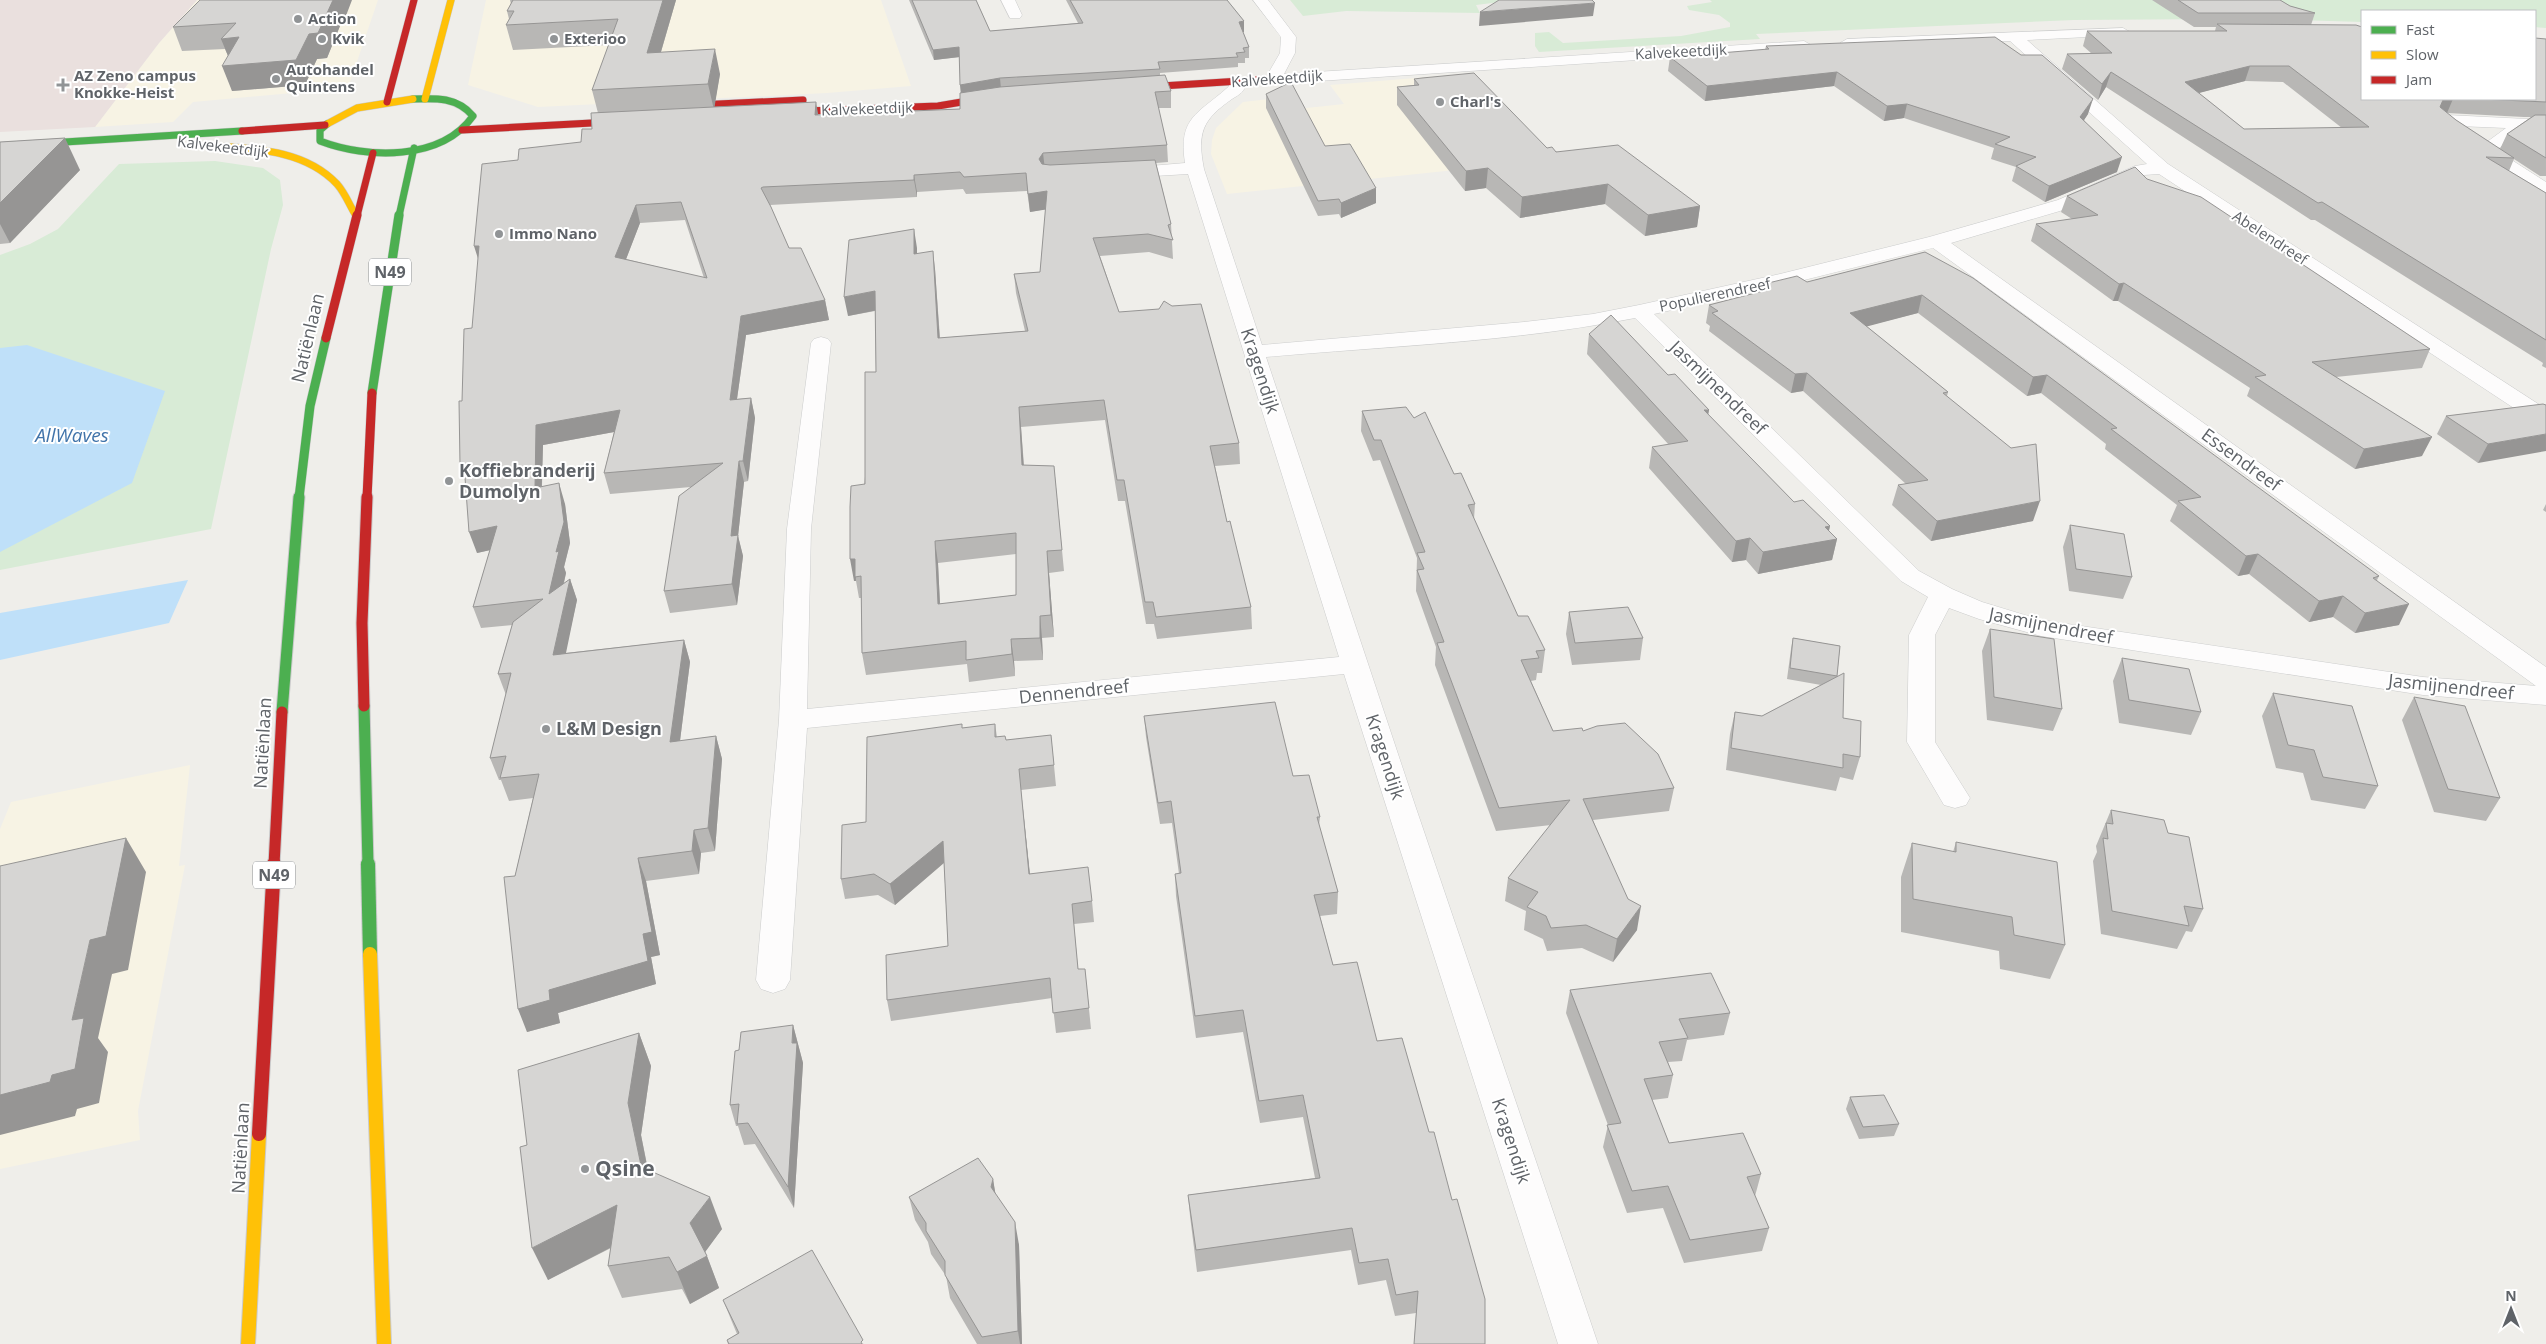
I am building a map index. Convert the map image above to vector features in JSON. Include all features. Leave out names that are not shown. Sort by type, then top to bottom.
[{"type":"main road","points":[[387,102],[414,0]]},
{"type":"main road","points":[[425,99],[451,0]]},
{"type":"main road","name":"Kalvekeetdijk","points":[[1118,89],[1273,79]]},
{"type":"main road","name":"Kalvekeetdijk","points":[[684,118],[938,106],[1006,95],[948,92]]},
{"type":"main road","name":"Kalvekeetdijk","points":[[663,107],[840,98]]},
{"type":"main road","points":[[473,116],[471,110],[455,102],[425,99],[387,102],[344,114],[325,124],[319,136],[325,145],[344,151],[373,153],[414,148],[442,140],[462,130],[637,120]]},
{"type":"main road","points":[[462,130],[473,116],[489,115]]},
{"type":"main road","name":"Kalvekeetdijk","points":[[0,146],[155,138],[325,124]]},
{"type":"main road","name":"Kalvekeetdijk","points":[[155,138],[264,150],[310,163],[336,182],[355,214]]},
{"type":"main road","name":"N49","points":[[384,1344],[374,1109],[362,623],[372,424],[371,398],[396,233],[414,148]]},
{"type":"main road","name":"Natiënlaan","points":[[248,1344],[286,656],[296,520],[310,406],[355,214],[373,153]]},
{"type":"street","points":[[1008,0],[1015,15]]},
{"type":"street","points":[[1260,0],[1287,32],[1291,41],[1290,50],[1273,79]]},
{"type":"street","name":"Kalvekeetdijk","points":[[1273,79],[1828,44],[2012,35],[2138,32]]},
{"type":"street","name":"Abelendreef","points":[[2012,35],[2162,168],[2546,418]]},
{"type":"street","name":"Kragendijk","points":[[1238,82],[1237,89],[1201,116],[1191,138],[1190,151],[1194,168],[1354,664],[1578,1344]]},
{"type":"street","points":[[2546,124],[2447,120],[2443,122],[2467,140],[2486,149],[2546,190]]},
{"type":"street","points":[[2486,149],[2523,124]]},
{"type":"street","points":[[1105,174],[1194,168]]},
{"type":"street","name":"Populierendreef","points":[[1254,352],[1524,328],[1593,320],[1639,311],[1780,280],[1936,241],[2064,204],[2141,170],[2162,168]]},
{"type":"street","name":"Essendreef","points":[[1936,241],[2546,680]]},
{"type":"street","name":"Jasmijnendreef","points":[[1639,311],[1910,576],[1942,596],[1988,615],[2041,628],[2423,686],[2546,696]]},
{"type":"street","points":[[773,980],[793,720],[799,529],[821,343]]},
{"type":"street","points":[[1942,596],[1922,635],[1920,742],[1955,798]]},
{"type":"street","name":"Dennendreef","points":[[793,720],[1354,664]]},
{"type":"shaded area","name":"AZ Zeno campus Knokke-Heist","points":[[0,0],[197,0],[159,43],[95,127],[0,132]]},
{"type":"shaded area","points":[[197,0],[378,0],[348,88],[193,102],[173,122],[95,127],[159,43]]},
{"type":"shaded area","points":[[486,0],[881,0],[911,86],[827,93],[538,107],[468,85]]},
{"type":"shaded area","points":[[1465,74],[1559,159],[1227,194],[1211,154],[1212,140],[1216,128],[1243,102],[1280,98],[1288,110],[1344,104],[1330,85]]},
{"type":"shaded area","points":[[190,765],[179,866],[185,865],[138,1111],[140,1140],[0,1169],[0,829],[11,802]]},
{"type":"green space","points":[[1290,0],[1516,0],[1476,5],[1480,13],[1346,11],[1303,16]]},
{"type":"green space","points":[[1710,0],[2158,0],[2219,19],[2074,20],[1756,34],[1760,39],[1539,52],[1535,46],[1535,33],[1549,32],[1563,43],[1681,36],[1730,27],[1730,23],[1719,15],[1689,10],[1687,6],[1712,2]]},
{"type":"green space","points":[[2260,0],[2546,0],[2546,28],[2536,27],[2536,10],[2361,10],[2361,22],[2297,20]]},
{"type":"green space","points":[[215,161],[263,168],[280,180],[283,205],[271,249],[211,529],[0,570],[0,255],[30,244],[58,229],[119,164]]},
{"type":"water","name":"AllWaves","points":[[27,345],[165,391],[132,483],[0,552],[0,348]]},
{"type":"water","points":[[188,580],[169,623],[0,660],[0,613]]},
{"type":"building","points":[[200,0],[333,0],[318,33],[309,34],[296,60],[222,66],[239,37],[221,39],[236,23],[173,27]]},
{"type":"building","points":[[513,0],[663,0],[647,53],[715,49],[708,84],[592,90],[618,19],[506,25],[514,11],[507,11]]},
{"type":"building","points":[[912,0],[976,0],[990,31],[1083,23],[1070,0],[1227,0],[1244,21],[1239,22],[1249,47],[1243,48],[1245,52],[1236,53],[1238,57],[1158,62],[1160,69],[1000,78],[960,85],[959,47],[933,50]]},
{"type":"building","points":[[1499,0],[1592,0],[1595,3],[1480,12]]},
{"type":"building","points":[[2178,0],[2280,0],[2290,6],[2315,13],[2198,13]]},
{"type":"building","points":[[2217,24],[2356,25],[2361,27],[2361,100],[2443,100],[2440,107],[2456,120],[2514,158],[2486,157],[2546,193],[2546,340],[2322,202],[2318,203],[2111,72],[2102,84],[2067,54],[2112,53],[2087,31],[2227,31]],"holes":[[[2250,66],[2289,66],[2369,127],[2244,129],[2185,82]]]},
{"type":"building","points":[[1995,37],[2021,55],[2042,55],[2093,99],[2080,117],[2122,157],[2049,186],[2016,166],[2036,157],[1995,144],[2010,137],[1907,104],[1887,106],[1837,72],[1707,86],[1670,57],[1769,49],[1766,46]]},
{"type":"building","points":[[2536,38],[2546,39],[2546,102],[2502,100],[2536,100]]},
{"type":"building","points":[[1474,73],[1547,148],[1552,147],[1556,152],[1618,145],[1700,206],[1648,215],[1608,184],[1522,197],[1488,168],[1466,171],[1397,87],[1419,85],[1414,79]]},
{"type":"building","points":[[1165,75],[1171,91],[1155,92],[1167,145],[1043,153],[1039,159],[1042,164],[1050,165],[1155,160],[1171,224],[1168,225],[1173,240],[1148,234],[1093,238],[1119,312],[1159,309],[1164,301],[1172,306],[1201,304],[1239,443],[1210,446],[1227,522],[1230,521],[1251,607],[1156,617],[1153,602],[1145,602],[1124,480],[1117,480],[1104,400],[1019,407],[1022,465],[1054,466],[1062,550],[1047,551],[1051,615],[1040,616],[1040,638],[1011,639],[1012,654],[966,660],[966,641],[862,653],[861,576],[855,577],[855,559],[850,559],[850,507],[851,486],[865,484],[865,372],[876,372],[875,291],[844,297],[849,240],[914,229],[914,254],[933,251],[938,338],[1028,331],[1014,274],[1040,272],[1047,191],[1028,194],[1026,173],[964,177],[960,172],[914,175],[914,180],[761,188],[789,248],[801,248],[825,300],[741,316],[730,400],[751,398],[743,461],[739,461],[731,536],[738,535],[732,584],[664,591],[679,496],[723,463],[604,473],[620,410],[536,425],[535,488],[559,483],[564,522],[556,552],[559,551],[549,594],[570,579],[553,655],[684,640],[670,742],[716,736],[708,828],[694,830],[692,851],[638,858],[652,932],[643,934],[648,961],[549,990],[550,1000],[518,1009],[504,877],[515,876],[539,774],[500,778],[506,756],[490,758],[511,673],[498,674],[513,622],[543,599],[473,607],[497,526],[469,532],[464,464],[460,465],[459,401],[462,401],[464,329],[472,328],[479,246],[474,246],[482,164],[518,160],[519,149],[581,142],[582,129],[592,129],[591,113],[816,102],[815,115],[960,109],[960,93],[1000,87]],"holes":[[[681,202],[707,278],[615,257],[636,205]],[[1016,533],[1016,595],[938,604],[935,541]]]},
{"type":"building","points":[[1291,82],[1325,146],[1350,144],[1376,188],[1341,203],[1339,199],[1318,201],[1266,94]]},
{"type":"building","points":[[2535,115],[2546,115],[2546,158],[2507,134]]},
{"type":"building","points":[[65,138],[0,203],[0,142]]},
{"type":"building","points":[[2135,167],[2147,179],[2201,197],[2430,349],[2312,362],[2432,437],[2364,449],[2255,377],[2266,375],[2124,283],[2119,284],[2036,224],[2098,215],[2067,196]]},
{"type":"building","points":[[1925,252],[1973,278],[2379,576],[2373,578],[2409,604],[2365,613],[2343,596],[2319,601],[2258,554],[2246,556],[2178,501],[2201,497],[2111,429],[2117,428],[2047,375],[2033,377],[1922,295],[1850,313],[1948,392],[1943,393],[2011,448],[2036,444],[2040,501],[1937,521],[1898,485],[1928,480],[1807,373],[1795,374],[1712,313],[1718,311],[1709,305],[1763,291],[1756,286],[1797,276],[1807,282]]},
{"type":"building","points":[[1611,315],[1668,375],[1675,374],[1709,410],[1704,410],[1794,502],[1803,500],[1830,526],[1825,527],[1837,539],[1763,552],[1750,538],[1736,541],[1652,447],[1688,441],[1589,334]]},
{"type":"building","points":[[2546,405],[2546,434],[2488,444],[2446,416]]},
{"type":"building","points":[[1406,407],[1414,418],[1425,412],[1454,474],[1461,473],[1475,504],[1468,505],[1518,616],[1528,616],[1545,650],[1536,651],[1539,658],[1521,660],[1553,731],[1582,728],[1583,731],[1597,726],[1625,723],[1658,754],[1674,788],[1583,799],[1628,899],[1641,906],[1617,939],[1586,925],[1551,928],[1546,916],[1527,907],[1538,892],[1508,878],[1570,800],[1499,808],[1437,643],[1444,642],[1417,570],[1424,569],[1417,553],[1425,552],[1381,440],[1374,440],[1362,411]]},
{"type":"building","points":[[2070,525],[2124,534],[2132,577],[2076,569]]},
{"type":"building","points":[[1628,607],[1643,638],[1575,643],[1569,612]]},
{"type":"building","points":[[1990,629],[2054,639],[2062,709],[1994,697]]},
{"type":"building","points":[[1793,638],[1840,646],[1837,676],[1790,668]]},
{"type":"building","points":[[2122,658],[2189,669],[2201,712],[2129,700]]},
{"type":"building","points":[[1844,673],[1843,718],[1861,721],[1860,757],[1843,754],[1843,768],[1731,748],[1735,712],[1762,716]]},
{"type":"building","points":[[2273,693],[2352,706],[2378,786],[2323,777],[2314,750],[2288,745]]},
{"type":"building","points":[[2414,697],[2465,706],[2500,798],[2448,789]]},
{"type":"building","points":[[1275,702],[1293,776],[1309,775],[1320,817],[1317,817],[1338,892],[1314,895],[1333,965],[1357,962],[1377,1041],[1402,1038],[1429,1132],[1434,1132],[1452,1200],[1457,1199],[1485,1299],[1485,1344],[1414,1344],[1418,1291],[1396,1295],[1388,1259],[1359,1263],[1352,1228],[1196,1250],[1188,1195],[1320,1178],[1303,1095],[1259,1101],[1243,1010],[1195,1016],[1175,874],[1181,873],[1171,801],[1158,803],[1144,716]]},
{"type":"building","points":[[962,724],[962,728],[995,724],[995,737],[1005,736],[1006,740],[1051,735],[1054,765],[1019,769],[1029,874],[1088,867],[1092,901],[1072,904],[1078,969],[1085,969],[1089,1008],[1053,1013],[1050,978],[887,1000],[886,955],[948,946],[943,841],[890,884],[874,874],[841,879],[842,825],[866,822],[867,737]]},
{"type":"building","points":[[2111,810],[2164,820],[2168,833],[2189,837],[2203,909],[2184,906],[2189,926],[2112,911],[2103,838],[2108,839],[2106,823],[2113,824]]},
{"type":"building","points":[[126,838],[106,936],[90,940],[72,1020],[84,1018],[75,1069],[52,1075],[50,1082],[0,1095],[0,866]]},
{"type":"building","points":[[1956,842],[2057,862],[2065,945],[2014,935],[2012,917],[1913,899],[1912,843],[1956,852]]},
{"type":"building","points":[[1711,973],[1730,1013],[1679,1019],[1688,1038],[1659,1042],[1673,1075],[1644,1079],[1669,1143],[1743,1133],[1761,1174],[1747,1177],[1769,1228],[1690,1240],[1668,1186],[1632,1191],[1607,1125],[1621,1123],[1570,990]]},
{"type":"building","points":[[793,1025],[792,1043],[797,1043],[788,1187],[748,1123],[737,1124],[739,1104],[730,1105],[735,1051],[739,1050],[741,1032]]},
{"type":"building","points":[[639,1033],[628,1103],[643,1175],[655,1173],[710,1197],[690,1223],[707,1256],[677,1272],[669,1257],[608,1266],[617,1205],[532,1248],[520,1147],[527,1145],[518,1070]]},
{"type":"building","points":[[1884,1095],[1899,1124],[1863,1127],[1850,1097]]},
{"type":"building","points":[[978,1158],[993,1179],[991,1187],[1015,1222],[1018,1331],[982,1337],[945,1275],[945,1261],[926,1231],[926,1223],[909,1197]]},
{"type":"building","points":[[812,1250],[863,1340],[862,1344],[729,1344],[727,1340],[739,1333],[723,1300]]},
{"type":"traffic: fast","points":[[327,124],[320,130],[320,141],[353,151],[394,152],[414,150],[450,138],[464,128],[473,116],[468,109],[454,102],[438,99],[413,99]]},
{"type":"traffic: fast","points":[[0,146],[242,131]]},
{"type":"traffic: fast","points":[[372,393],[395,233],[414,148]]},
{"type":"traffic: fast","points":[[282,712],[296,519],[310,406],[326,338]]},
{"type":"traffic: fast","points":[[364,706],[370,954]]},
{"type":"traffic: slow","points":[[425,99],[451,0]]},
{"type":"traffic: slow","points":[[327,124],[336,117],[357,108],[391,101],[413,99]]},
{"type":"traffic: slow","points":[[216,146],[265,150],[281,153],[312,164],[337,184],[355,214]]},
{"type":"traffic: slow","points":[[370,954],[384,1344]]},
{"type":"traffic: slow","points":[[248,1344],[259,1134]]},
{"type":"traffic: jam","points":[[387,102],[414,0]]},
{"type":"traffic: jam","points":[[1130,88],[1273,79]]},
{"type":"traffic: jam","points":[[781,112],[938,106],[997,96]]},
{"type":"traffic: jam","points":[[678,106],[803,100]]},
{"type":"traffic: jam","points":[[462,130],[629,121]]},
{"type":"traffic: jam","points":[[242,131],[325,125]]},
{"type":"traffic: jam","points":[[326,338],[373,153]]},
{"type":"traffic: jam","points":[[364,706],[362,623],[372,393]]},
{"type":"traffic: jam","points":[[259,1134],[282,712]]},
{"type":"place","name":"Action","points":[[298,19]]},
{"type":"place","name":"Kvik","points":[[322,39]]},
{"type":"place","name":"Exterioo","points":[[554,39]]},
{"type":"place","name":"Autohandel Quintens","points":[[276,79]]},
{"type":"place","name":"AZ Zeno campus Knokke-Heist","points":[[63,85]]},
{"type":"place","name":"Charl's","points":[[1440,102]]},
{"type":"place","name":"Immo Nano","points":[[499,234]]},
{"type":"place","name":"Koffiebranderij Dumolyn","points":[[449,481]]},
{"type":"place","name":"L&M Design","points":[[546,729]]},
{"type":"place","name":"Qsine","points":[[585,1169]]}]
